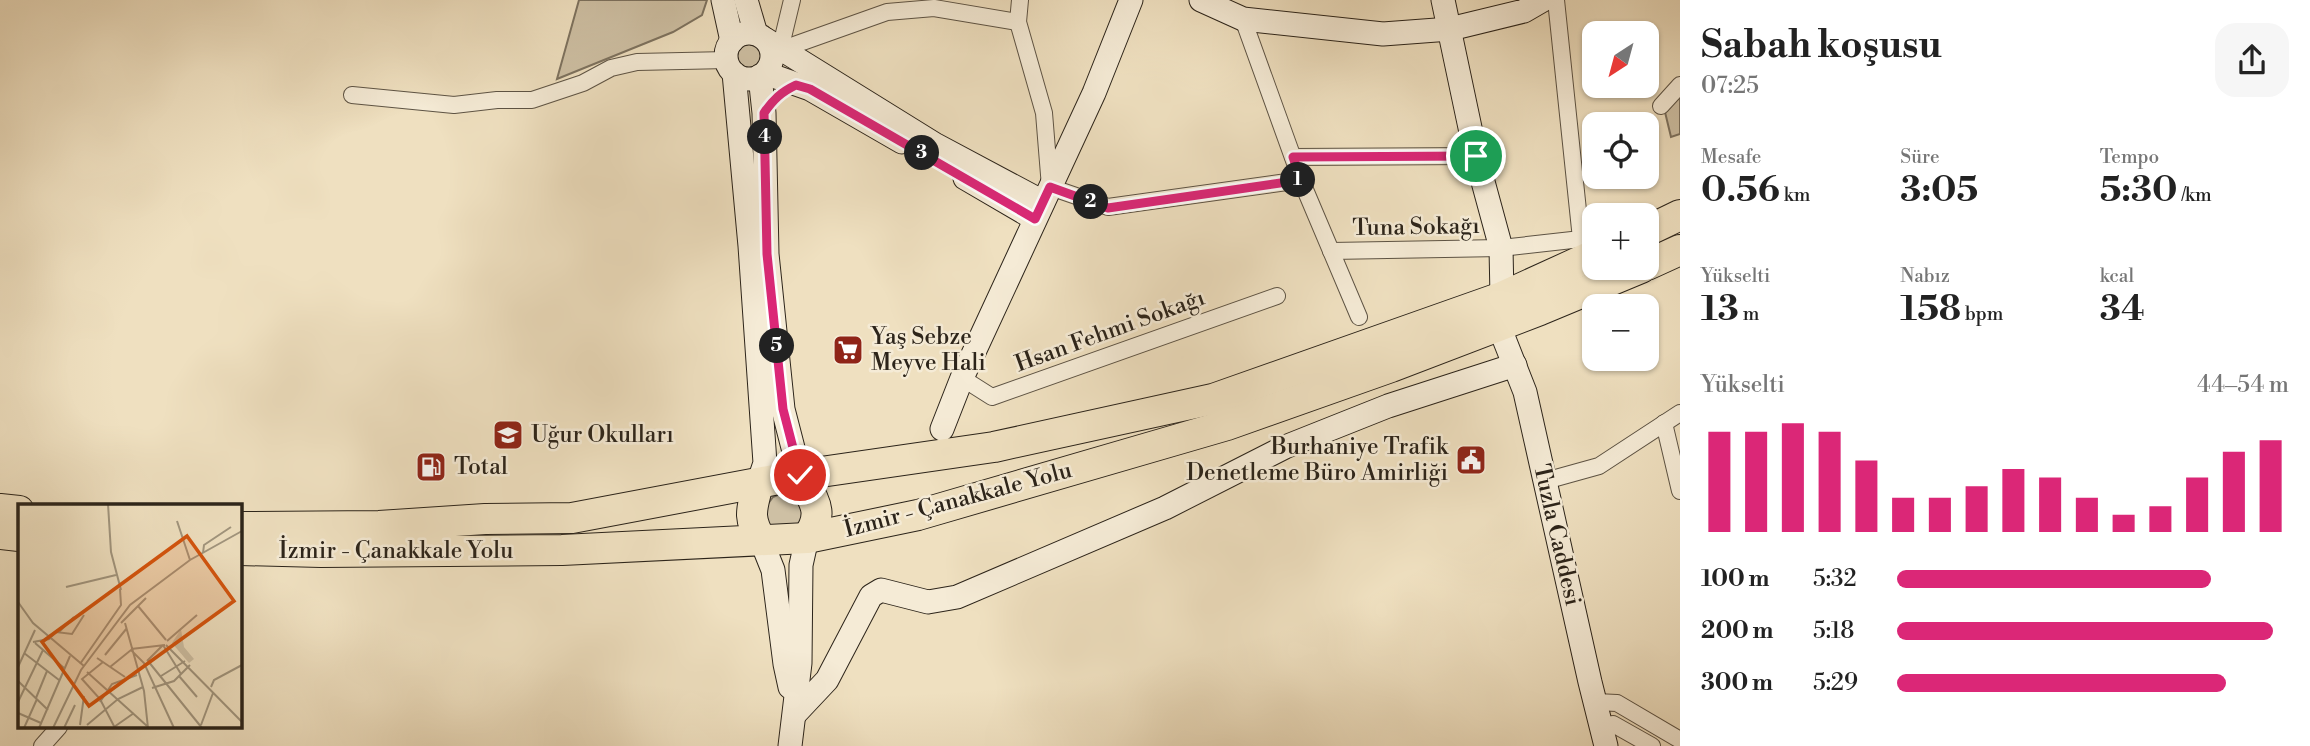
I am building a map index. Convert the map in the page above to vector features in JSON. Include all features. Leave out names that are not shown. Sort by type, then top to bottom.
[{"type":"highway","points":[[1659,225],[1680,215]]},
{"type":"highway","points":[[1659,260],[1680,250]]},
{"type":"highway","name":"İzmir - Çanakkale Yolu","points":[[242,550],[562,550],[807,538],[918,515],[1227,425],[1391,367],[1500,312],[1582,251]]},
{"type":"highway","name":"İzmir - Çanakkale Yolu","points":[[242,527],[379,526],[485,519],[572,518],[800,475],[994,447],[1213,399],[1603,280]]},
{"type":"highway","points":[[800,475],[817,509],[817,519],[807,538]]},
{"type":"highway","points":[[758,484],[751,518],[761,540]]},
{"type":"highway","points":[[0,509],[18,511]]},
{"type":"highway","points":[[0,534],[18,536]]},
{"type":"main road","points":[[723,0],[750,246],[765,463],[758,484]]},
{"type":"main road","points":[[747,0],[772,52],[772,60],[763,74],[767,254],[783,409],[800,475]]},
{"type":"main road","points":[[942,429],[962,378],[1094,93],[1131,0]]},
{"type":"main road","points":[[1201,0],[1233,11],[1383,34],[1450,29],[1524,10],[1543,0]]},
{"type":"main road","points":[[1443,0],[1476,156],[1501,247],[1500,312]]},
{"type":"main road","points":[[731,58],[743,34],[767,41],[936,145],[1043,203]]},
{"type":"main road","points":[[731,58],[747,79],[763,74],[810,89],[1043,203]]},
{"type":"main road","points":[[764,113],[774,99],[796,85]]},
{"type":"main road","name":"Tuzla Caddesi","points":[[1500,312],[1525,392],[1604,736]]},
{"type":"main road","points":[[795,710],[830,675],[871,596],[881,590],[928,602],[957,597],[1165,508],[1285,447],[1388,406],[1515,365]]},
{"type":"main road","points":[[783,409],[809,452],[830,472]]},
{"type":"main road","points":[[790,746],[800,663],[801,565],[807,538]]},
{"type":"main road","points":[[761,540],[772,570],[785,664],[795,710]]},
{"type":"main road","points":[[800,663],[804,675],[810,680],[817,682],[830,675]]},
{"type":"street","points":[[767,41],[792,0]]},
{"type":"street","points":[[1020,0],[1018,22],[1044,113],[1043,203],[1108,208],[1301,180]]},
{"type":"street","points":[[1556,0],[1582,203]]},
{"type":"street","points":[[767,41],[887,12],[934,8],[980,7],[1018,22]]},
{"type":"street","points":[[1233,11],[1359,317]]},
{"type":"street","points":[[352,95],[454,105],[498,100],[532,100],[583,83],[611,68],[637,62],[731,58]]},
{"type":"street","points":[[1661,106],[1680,85]]},
{"type":"street","points":[[1293,157],[1476,156]]},
{"type":"street","name":"Tuna Sokağı","points":[[1331,251],[1582,247]]},
{"type":"street","name":"Hsan Fehmi Sokağı","points":[[962,378],[992,397],[1277,296]]},
{"type":"street","points":[[1545,481],[1599,466],[1680,413]]},
{"type":"street","points":[[1664,423],[1680,491]]},
{"type":"street","points":[[1595,702],[1617,703],[1680,740]]},
{"type":"street","points":[[1604,736],[1613,724],[1652,746]]},
{"type":"street","points":[[42,746],[58,728]]},
{"type":"shaded area","points":[[579,0],[707,0],[702,15],[673,32],[557,79]]},
{"type":"shaded area","points":[[748,40],[759,44],[763,55],[759,66],[748,70],[737,66],[733,55],[737,44]]},
{"type":"shaded area","points":[[1680,97],[1680,134],[1671,137],[1665,112]]},
{"type":"shaded area","points":[[780,494],[793,496],[800,502],[802,524],[769,527],[765,508],[773,497]]},
{"type":"place","name":"Yaş Sebze Meyve Hali","points":[[848,350]]},
{"type":"place","name":"Uğur Okulları","points":[[508,435]]},
{"type":"place","name":"Burhaniye Trafik Denetleme Büro Amirliği","points":[[1471,460]]},
{"type":"place","name":"Total","points":[[431,467]]},
{"type":"route","points":[[800,475],[783,409],[767,254],[764,113],[774,99],[796,85],[810,89],[1035,219],[1050,187],[1108,208],[1301,180],[1293,157],[1476,156]]}]
